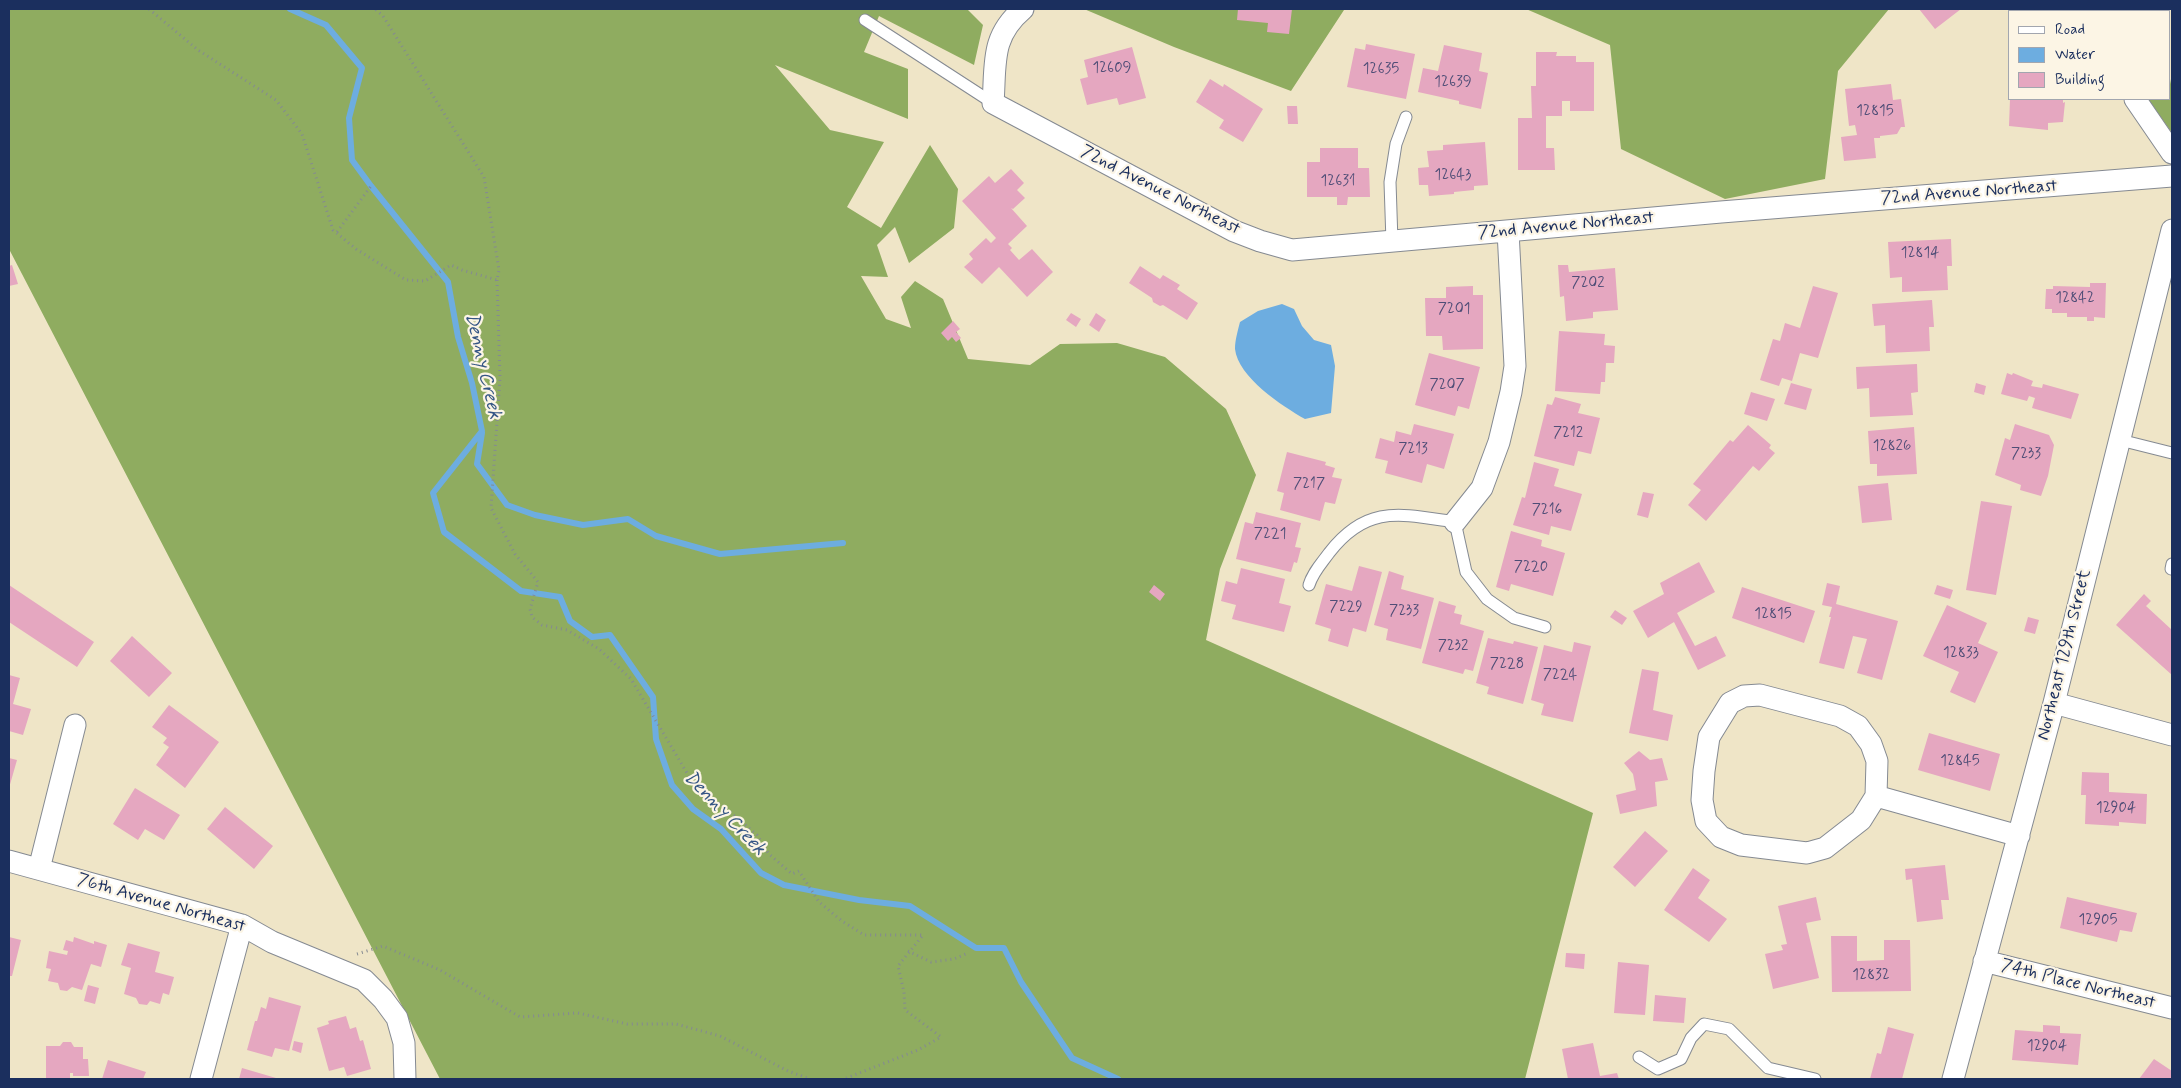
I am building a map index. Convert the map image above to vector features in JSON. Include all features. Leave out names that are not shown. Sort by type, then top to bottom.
[{"type":"street","points":[[993,103],[997,42],[1009,22],[1024,9]]},
{"type":"street","points":[[2136,100],[2172,153]]},
{"type":"street","name":"72nd Avenue Northeast","points":[[993,103],[1234,231],[1292,250],[1721,212],[2172,176]]},
{"type":"street","name":"Northeast 129th Street","points":[[1953,1079],[2054,703],[2172,230]]},
{"type":"street","points":[[1455,522],[1482,488],[1499,442],[1511,392],[1515,366],[1508,231]]},
{"type":"street","points":[[1760,695],[1840,716],[1858,726],[1872,744],[1877,761],[1876,796],[1861,820],[1824,848],[1807,853],[1742,845],[1721,837],[1706,821],[1702,800],[1709,737],[1730,703],[1744,696],[1760,695]]},
{"type":"street","points":[[2054,703],[2172,735]]},
{"type":"street","points":[[39,869],[75,725]]},
{"type":"street","points":[[1876,796],[2019,836]]},
{"type":"street","name":"76th Avenue Northeast","points":[[9,861],[242,925],[272,942],[364,980],[383,999],[397,1018],[404,1043],[405,1079]]},
{"type":"street","points":[[200,1079],[242,925]]},
{"type":"street","name":"74th Place Northeast","points":[[1984,961],[2172,1008]]},
{"type":"lane","points":[[865,20],[993,103]]},
{"type":"lane","points":[[1392,242],[1390,182],[1396,144],[1406,117]]},
{"type":"lane","points":[[2120,440],[2172,453]]},
{"type":"lane","points":[[1309,586],[1312,574],[1336,544],[1357,525],[1372,518],[1405,514],[1455,522],[1466,572],[1486,599],[1514,618],[1545,627]]},
{"type":"lane","points":[[1639,1057],[1658,1069],[1681,1059],[1691,1038],[1704,1024],[1729,1029],[1768,1068],[1815,1079]]},
{"type":"path","points":[[149,9],[198,50],[276,100],[302,134],[334,230],[356,248],[406,280],[425,281],[451,265],[497,280]]},
{"type":"path","points":[[376,9],[384,16],[484,177],[499,270],[497,280],[500,378],[491,508],[515,554],[538,582],[530,609],[532,617],[542,625],[568,630],[599,649],[631,679],[690,778],[757,835],[770,854],[792,874],[799,871],[819,902],[842,921],[864,935],[923,935],[908,951],[898,966],[904,992],[905,1010],[941,1037],[918,1050],[844,1079]]},
{"type":"path","points":[[337,232],[370,186]]},
{"type":"path","points":[[356,954],[382,946],[440,970],[520,1017],[578,1013],[628,1024],[676,1024],[720,1036],[810,1079]]},
{"type":"path","points":[[908,951],[931,962],[954,959],[968,953]]},
{"type":"green space","points":[[9,9],[967,9],[983,25],[974,65],[879,16],[864,52],[908,69],[908,119],[775,65],[830,130],[884,142],[847,207],[881,228],[930,145],[958,189],[954,228],[909,263],[895,227],[877,245],[888,277],[861,276],[886,319],[911,328],[901,297],[915,281],[943,299],[968,359],[1030,365],[1060,344],[1117,343],[1165,357],[1226,409],[1256,475],[1220,569],[1206,640],[1593,813],[1525,1079],[440,1079],[9,249]]},
{"type":"green space","points":[[1084,9],[1355,9],[1344,10],[1291,91],[1174,47]]},
{"type":"green space","points":[[1526,9],[1889,9],[1838,71],[1825,179],[1725,199],[1621,149],[1610,45]]},
{"type":"green space","points":[[2171,84],[2172,89],[2172,133],[2149,100],[2171,100]]},
{"type":"water","points":[[1282,304],[1294,309],[1302,326],[1314,340],[1331,345],[1335,366],[1331,413],[1305,419],[1262,390],[1244,370],[1238,360],[1235,346],[1240,322],[1258,311]]},
{"type":"building","points":[[1238,9],[1292,9],[1289,34],[1267,32],[1268,23],[1237,20]]},
{"type":"building","points":[[1919,9],[1961,9],[1935,29]]},
{"type":"building","points":[[1366,44],[1415,54],[1406,99],[1347,87],[1355,48],[1365,50]]},
{"type":"building","points":[[1444,45],[1482,53],[1479,71],[1488,73],[1481,109],[1459,104],[1459,101],[1418,92],[1423,68],[1438,71]]},
{"type":"building","points":[[1132,47],[1146,98],[1119,105],[1117,98],[1087,105],[1080,79],[1088,77],[1084,60]]},
{"type":"building","points":[[1536,52],[1557,52],[1556,56],[1576,56],[1576,62],[1594,62],[1594,111],[1570,111],[1570,101],[1562,101],[1562,116],[1546,116],[1546,148],[1554,148],[1555,170],[1518,170],[1518,118],[1532,118],[1531,86],[1536,86]]},
{"type":"building","points":[[1210,79],[1223,87],[1224,84],[1263,109],[1243,142],[1219,128],[1224,120],[1196,102]]},
{"type":"building","points":[[1891,84],[1893,100],[1901,99],[1905,127],[1901,127],[1897,134],[1874,138],[1876,158],[1844,161],[1841,137],[1857,135],[1855,125],[1849,126],[1845,89]]},
{"type":"building","points":[[2010,100],[2063,100],[2063,103],[2065,102],[2063,122],[2048,123],[2048,130],[2009,126]]},
{"type":"building","points":[[1287,106],[1297,106],[1298,124],[1288,124]]},
{"type":"building","points":[[1485,142],[1488,185],[1474,186],[1474,190],[1454,192],[1454,194],[1429,196],[1428,185],[1419,185],[1418,168],[1429,167],[1427,151],[1443,150],[1443,145]]},
{"type":"building","points":[[1320,148],[1358,148],[1358,168],[1369,168],[1370,197],[1348,197],[1347,205],[1337,205],[1337,197],[1307,197],[1307,162],[1320,162]]},
{"type":"building","points":[[1011,169],[1024,183],[1017,190],[1025,198],[1013,209],[1011,208],[1027,226],[1008,244],[1012,248],[1010,250],[1019,260],[1032,249],[1053,272],[1027,297],[999,267],[982,284],[964,267],[973,259],[969,254],[986,238],[991,243],[996,238],[962,201],[989,176],[995,183]]},
{"type":"building","points":[[1951,239],[1952,266],[1947,266],[1948,290],[1902,292],[1902,277],[1890,278],[1888,242]]},
{"type":"building","points":[[12,265],[18,284],[9,286],[9,266]]},
{"type":"building","points":[[1558,265],[1568,265],[1569,272],[1615,268],[1618,310],[1593,312],[1593,318],[1566,321],[1564,296],[1560,297]]},
{"type":"building","points":[[1140,266],[1160,279],[1163,275],[1180,285],[1177,289],[1198,303],[1187,320],[1163,305],[1160,306],[1153,302],[1152,298],[1129,283]]},
{"type":"building","points":[[2090,283],[2106,283],[2105,318],[2094,317],[2094,321],[2087,321],[2087,317],[2067,317],[2067,313],[2052,313],[2052,309],[2045,309],[2046,289],[2053,289],[2053,286],[2090,287]]},
{"type":"building","points":[[1473,286],[1473,295],[1483,295],[1483,349],[1443,350],[1442,336],[1426,336],[1425,298],[1446,298],[1446,287]]},
{"type":"building","points":[[1813,286],[1838,293],[1818,358],[1800,353],[1792,381],[1782,378],[1779,386],[1760,380],[1773,339],[1780,341],[1785,323],[1800,328]]},
{"type":"building","points":[[1932,300],[1934,327],[1929,327],[1930,351],[1886,353],[1885,325],[1874,326],[1872,304]]},
{"type":"building","points":[[1071,313],[1081,319],[1076,327],[1066,320]]},
{"type":"building","points":[[1096,313],[1106,320],[1099,332],[1089,325]]},
{"type":"building","points":[[953,321],[960,329],[956,332],[961,338],[956,342],[952,337],[948,341],[941,333]]},
{"type":"building","points":[[1559,331],[1605,334],[1604,345],[1615,346],[1614,363],[1606,363],[1605,382],[1601,382],[1600,394],[1555,391]]},
{"type":"building","points":[[1429,353],[1480,367],[1469,409],[1458,406],[1455,416],[1415,405]]},
{"type":"building","points":[[1917,364],[1918,392],[1911,393],[1913,415],[1870,417],[1869,388],[1857,389],[1856,367]]},
{"type":"building","points":[[2007,373],[2012,375],[2013,373],[2033,381],[2031,386],[2042,388],[2043,384],[2079,394],[2071,419],[2032,408],[2035,398],[2029,396],[2027,401],[2001,394]]},
{"type":"building","points":[[1791,383],[1812,389],[1806,410],[1784,404]]},
{"type":"building","points":[[1976,383],[1986,386],[1984,395],[1974,392]]},
{"type":"building","points":[[1751,392],[1775,399],[1767,421],[1744,414]]},
{"type":"building","points":[[1555,397],[1581,404],[1578,413],[1600,418],[1591,454],[1578,451],[1574,466],[1534,456],[1547,404],[1552,405]]},
{"type":"building","points":[[1414,424],[1454,434],[1444,469],[1427,464],[1422,483],[1385,473],[1388,461],[1375,458],[1380,438],[1394,442],[1396,431],[1411,435]]},
{"type":"building","points":[[2015,424],[2049,435],[2054,445],[2048,476],[2041,496],[2020,490],[2021,485],[1995,475],[2005,438],[2010,440]]},
{"type":"building","points":[[1748,425],[1771,445],[1769,448],[1775,453],[1759,471],[1753,466],[1706,521],[1688,505],[1701,490],[1693,484],[1730,440],[1733,442]]},
{"type":"building","points":[[1914,427],[1917,474],[1877,476],[1877,464],[1870,464],[1868,431]]},
{"type":"building","points":[[1287,452],[1326,462],[1325,465],[1335,468],[1332,477],[1342,479],[1335,504],[1325,502],[1320,521],[1280,510],[1284,493],[1277,491]]},
{"type":"building","points":[[1534,462],[1559,469],[1554,486],[1582,494],[1571,531],[1551,526],[1549,535],[1513,525],[1522,497],[1525,498]]},
{"type":"building","points":[[1888,483],[1892,520],[1862,523],[1858,486]]},
{"type":"building","points":[[1643,492],[1654,494],[1648,518],[1637,515]]},
{"type":"building","points":[[1981,501],[2012,506],[1996,595],[1966,590]]},
{"type":"building","points":[[1256,512],[1301,523],[1295,547],[1301,548],[1297,563],[1294,562],[1291,572],[1236,559],[1245,522],[1253,524]]},
{"type":"building","points":[[1511,531],[1542,540],[1541,546],[1565,553],[1553,596],[1511,584],[1509,591],[1496,587]]},
{"type":"building","points":[[1699,562],[1715,592],[1677,613],[1695,646],[1716,636],[1726,656],[1698,670],[1674,622],[1648,638],[1633,611],[1664,594],[1660,583]]},
{"type":"building","points":[[1359,566],[1382,572],[1366,632],[1353,628],[1348,647],[1328,641],[1331,629],[1315,624],[1326,584],[1352,591]]},
{"type":"building","points":[[1241,568],[1285,579],[1279,603],[1291,606],[1284,632],[1232,619],[1236,605],[1221,601],[1226,581],[1237,584]]},
{"type":"building","points":[[1389,571],[1404,576],[1401,589],[1434,598],[1421,649],[1386,640],[1388,629],[1374,625]]},
{"type":"building","points":[[1827,583],[1840,586],[1836,604],[1898,621],[1882,680],[1857,673],[1867,639],[1853,636],[1844,669],[1819,663],[1832,607],[1822,605]]},
{"type":"building","points":[[9,585],[94,642],[77,667],[9,622]]},
{"type":"building","points":[[1154,585],[1165,594],[1160,601],[1149,592]]},
{"type":"building","points":[[1937,585],[1953,590],[1950,599],[1934,594]]},
{"type":"building","points":[[1742,587],[1815,611],[1804,643],[1732,618]]},
{"type":"building","points":[[2144,594],[2151,601],[2146,606],[2172,630],[2172,675],[2116,625]]},
{"type":"building","points":[[1439,601],[1456,606],[1454,613],[1462,615],[1460,624],[1484,631],[1473,671],[1465,669],[1463,674],[1422,663]]},
{"type":"building","points":[[1947,605],[1987,623],[1978,643],[1998,652],[1975,703],[1950,692],[1959,672],[1923,656]]},
{"type":"building","points":[[1615,610],[1627,618],[1622,625],[1610,617]]},
{"type":"building","points":[[2028,617],[2039,620],[2035,634],[2024,631]]},
{"type":"building","points":[[132,636],[172,673],[149,697],[110,661]]},
{"type":"building","points":[[1488,638],[1513,644],[1514,641],[1538,647],[1523,704],[1487,694],[1489,687],[1476,683]]},
{"type":"building","points":[[1574,642],[1591,646],[1573,722],[1541,715],[1544,704],[1531,700],[1544,645],[1572,652]]},
{"type":"building","points":[[1642,669],[1659,672],[1653,710],[1673,715],[1668,741],[1629,733]]},
{"type":"building","points":[[9,675],[20,678],[13,704],[31,709],[23,735],[9,731]]},
{"type":"building","points":[[169,705],[219,742],[185,788],[156,765],[169,747],[163,743],[167,738],[152,727]]},
{"type":"building","points":[[1929,733],[2000,754],[1990,791],[1918,770]]},
{"type":"building","points":[[1639,751],[1650,760],[1662,758],[1668,780],[1655,782],[1657,806],[1620,814],[1616,795],[1636,790],[1633,774],[1624,763]]},
{"type":"building","points":[[9,758],[17,760],[9,788]]},
{"type":"building","points":[[2082,772],[2109,773],[2109,792],[2147,794],[2146,824],[2119,822],[2119,826],[2085,824],[2086,795],[2081,795]]},
{"type":"building","points":[[135,788],[180,815],[164,840],[145,829],[138,840],[113,824]]},
{"type":"building","points":[[225,807],[273,846],[254,869],[207,829]]},
{"type":"building","points":[[1645,831],[1668,851],[1635,887],[1613,867]]},
{"type":"building","points":[[1945,865],[1949,900],[1941,900],[1943,919],[1917,922],[1912,879],[1906,880],[1905,869]]},
{"type":"building","points":[[1693,868],[1710,880],[1698,898],[1727,919],[1709,942],[1664,910]]},
{"type":"building","points":[[1816,897],[1821,920],[1806,923],[1819,978],[1773,989],[1765,954],[1783,950],[1781,945],[1787,944],[1778,906]]},
{"type":"building","points":[[2067,897],[2137,913],[2132,932],[2120,930],[2117,942],[2060,928]]},
{"type":"building","points":[[1831,936],[1857,936],[1857,961],[1884,960],[1884,940],[1910,940],[1911,991],[1832,992]]},
{"type":"building","points":[[9,937],[21,940],[12,976],[9,976]]},
{"type":"building","points":[[74,937],[94,944],[94,941],[107,945],[101,967],[91,964],[82,990],[72,987],[67,991],[60,990],[58,983],[48,981],[51,969],[46,968],[49,951],[67,955],[68,951],[63,950],[66,940],[73,942]]},
{"type":"building","points":[[128,943],[160,952],[155,972],[174,977],[169,995],[163,993],[160,1004],[150,1001],[147,1005],[139,1004],[136,998],[124,994],[131,968],[121,965]]},
{"type":"building","points":[[1566,953],[1585,954],[1584,969],[1565,967]]},
{"type":"building","points":[[1618,962],[1649,965],[1645,1015],[1614,1013]]},
{"type":"building","points":[[88,985],[99,988],[95,1004],[84,1001]]},
{"type":"building","points":[[1655,995],[1686,998],[1684,1023],[1653,1021]]},
{"type":"building","points":[[269,997],[301,1006],[289,1051],[275,1048],[272,1057],[247,1050],[255,1021],[257,1021],[261,1007],[266,1009]]},
{"type":"building","points":[[346,1016],[350,1029],[356,1027],[360,1041],[363,1040],[371,1069],[347,1076],[344,1067],[329,1071],[317,1028],[329,1024],[328,1021]]},
{"type":"building","points":[[2043,1025],[2060,1026],[2060,1033],[2081,1034],[2078,1065],[2012,1060],[2015,1030],[2043,1032]]},
{"type":"building","points":[[1888,1027],[1914,1034],[1902,1079],[1870,1079],[1877,1053],[1881,1054]]},
{"type":"building","points":[[294,1041],[303,1043],[301,1053],[292,1050]]},
{"type":"building","points":[[63,1042],[71,1042],[74,1047],[83,1047],[83,1059],[88,1059],[89,1076],[73,1076],[73,1073],[70,1073],[70,1079],[46,1079],[46,1046],[60,1046]]},
{"type":"building","points":[[1593,1043],[1600,1076],[1617,1073],[1619,1079],[1568,1079],[1562,1049]]},
{"type":"building","points":[[2154,1059],[2172,1071],[2172,1079],[2139,1079]]},
{"type":"building","points":[[108,1060],[146,1072],[143,1079],[102,1079]]},
{"type":"building","points":[[242,1068],[276,1078],[276,1079],[239,1079]]},
{"type":"waterway","name":"Denny Creek","points":[[290,9],[326,25],[362,68],[349,118],[352,160],[448,282],[458,337],[472,383],[482,431],[433,493],[444,532],[521,591],[560,597],[570,621],[592,637],[610,635],[653,697],[656,739],[672,785],[693,809],[721,829],[761,873],[784,885],[859,900],[910,906],[976,948],[1004,948],[1021,982],[1072,1058],[1118,1079]]},
{"type":"waterway","points":[[482,433],[477,464],[507,505],[535,515],[583,525],[628,519],[656,536],[720,554],[843,543]]}]
